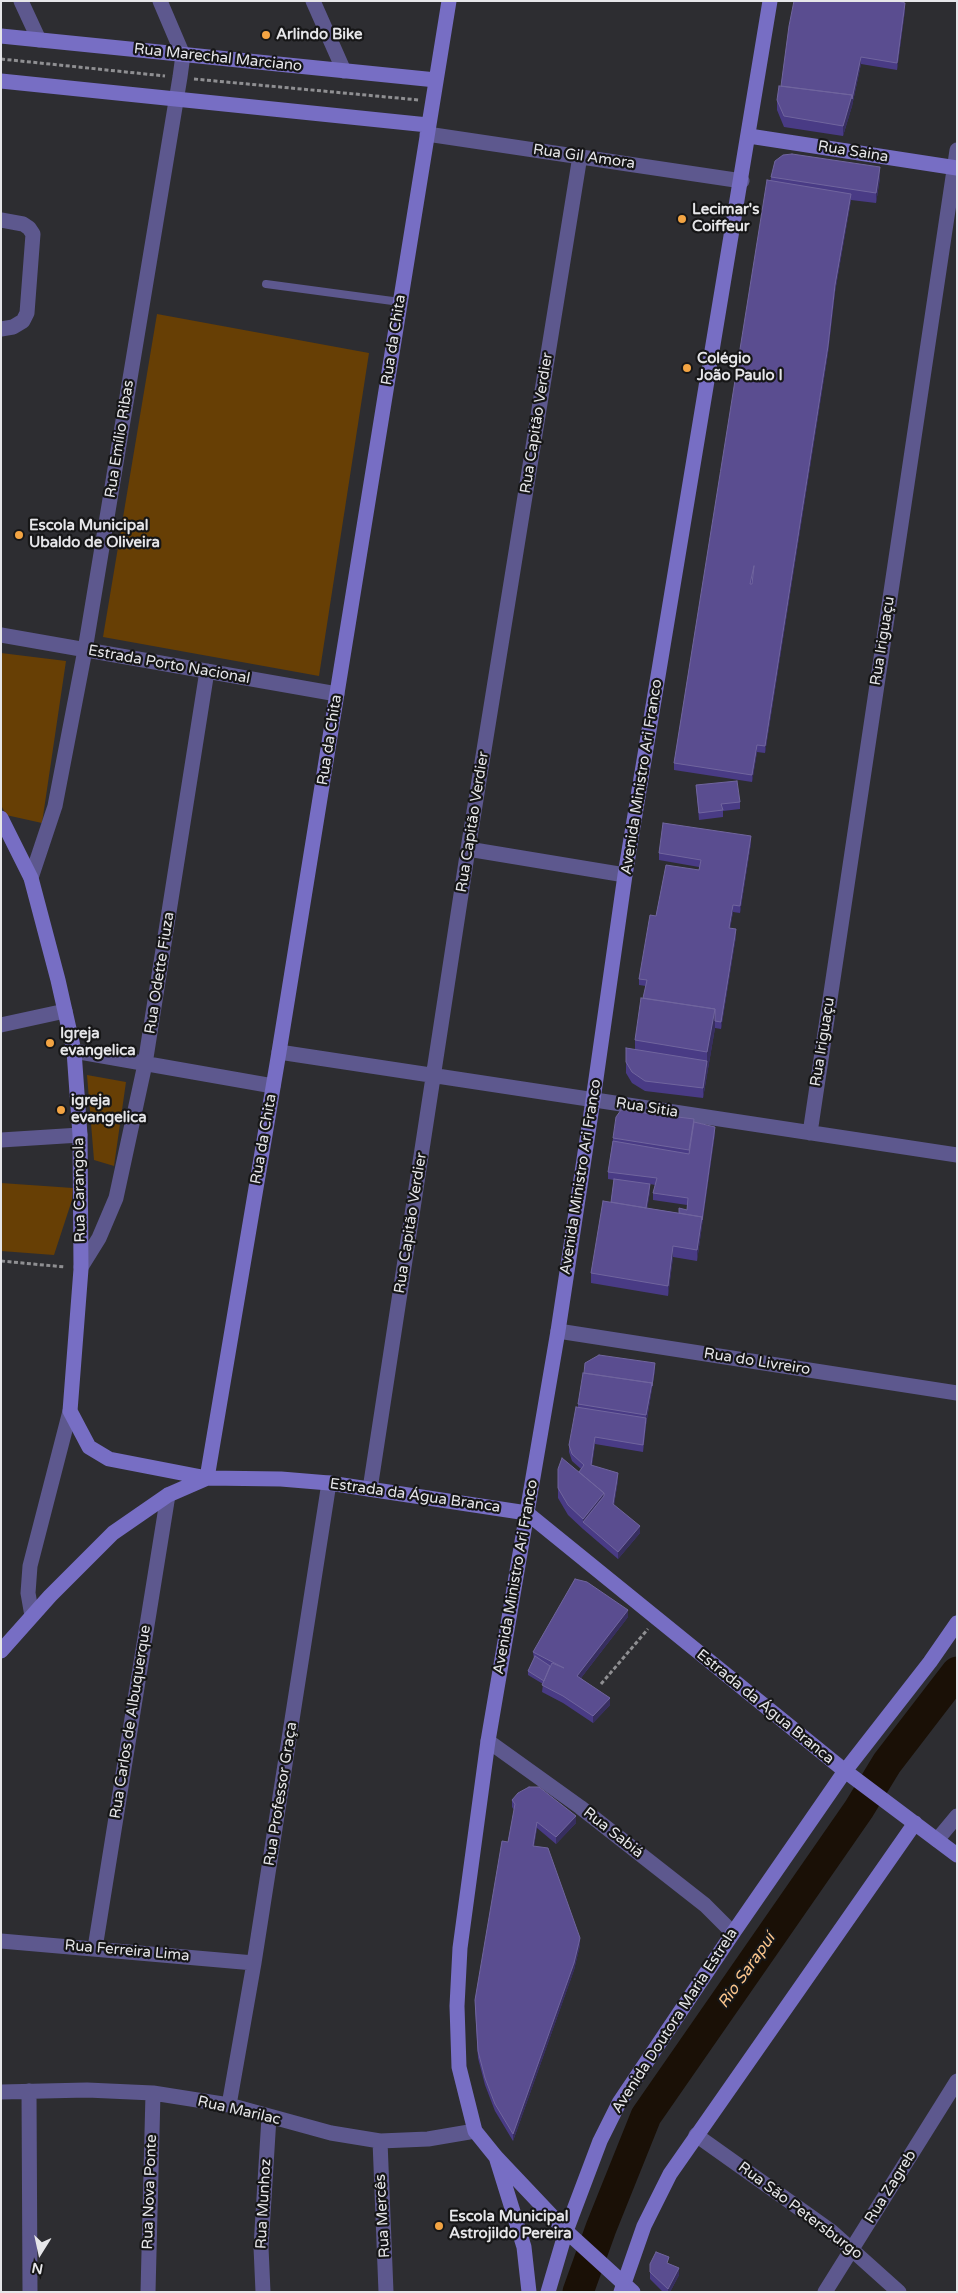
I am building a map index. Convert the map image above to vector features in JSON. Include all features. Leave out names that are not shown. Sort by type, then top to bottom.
[{"type":"main road","name":"Rua da Chita","points":[[207,1478],[279,1052],[449,1]]},
{"type":"main road","name":"Avenida Ministro Ari Franco","points":[[625,2289],[612,2272],[571,2236],[496,2157],[475,2131],[459,2067],[457,2006],[460,1948],[488,1741],[558,1331],[625,874],[742,180],[770,1]]},
{"type":"main road","name":"Rua Marechal Marciano","points":[[1,36],[436,80]]},
{"type":"main road","points":[[1,81],[177,99],[427,129]]},
{"type":"main road","name":"Rua Saina","points":[[749,136],[955,167]]},
{"type":"main road","name":"Rua Carangola","points":[[1,818],[31,878],[74,1052],[80,1135],[81,1268],[70,1411],[83,1439],[98,1453],[109,1459],[207,1478]]},
{"type":"main road","name":"Estrada da Água Branca","points":[[1,1651],[32,1616],[113,1533],[168,1495],[207,1478],[255,1478],[329,1483],[527,1513],[845,1771],[957,1855]]},
{"type":"main road","name":"Avenida Doutora Maria Estrela","points":[[548,2292],[571,2236],[600,2140],[619,2103],[845,1771],[930,1662],[957,1623]]},
{"type":"main road","points":[[625,2289],[644,2226],[670,2174],[915,1823]]},
{"type":"main road","points":[[496,2157],[524,2247],[529,2292]]},
{"type":"street","points":[[20,1],[39,40]]},
{"type":"street","points":[[160,1],[183,54]]},
{"type":"street","points":[[313,1],[344,71]]},
{"type":"street","name":"Rua Emílio Ribas","points":[[31,878],[55,806],[85,650],[183,54]]},
{"type":"street","name":"Rua Gil Amora","points":[[427,129],[580,156],[742,180]]},
{"type":"street","name":"Rua Iriguaçu","points":[[810,1133],[957,150]]},
{"type":"street","name":"Rua Capitão Verdier","points":[[370,1489],[468,850],[580,156]]},
{"type":"street","points":[[1,220],[23,224],[33,234],[27,313],[23,321],[1,329]]},
{"type":"street","name":"Estrada Porto Nacional","points":[[1,635],[337,694]]},
{"type":"street","name":"Rua Odette Fiuza","points":[[81,1268],[99,1238],[116,1198],[145,1064],[208,671]]},
{"type":"street","points":[[468,850],[625,874]]},
{"type":"street","points":[[1,1024],[65,1011]]},
{"type":"street","points":[[74,1052],[273,1086]]},
{"type":"street","name":"Rua Sitia","points":[[279,1052],[957,1156]]},
{"type":"street","points":[[1,1140],[80,1135]]},
{"type":"street","name":"Rua do Livreiro","points":[[558,1331],[957,1393]]},
{"type":"street","points":[[32,1616],[28,1593],[30,1566],[70,1411]]},
{"type":"street","name":"Rua Professor Graça","points":[[229,2105],[254,1962],[329,1483]]},
{"type":"street","name":"Rua Carlos de Albuquerque","points":[[95,1948],[168,1495]]},
{"type":"street","name":"Rua Sabiá","points":[[488,1741],[580,1806],[705,1905],[733,1933]]},
{"type":"street","points":[[937,1840],[957,1816]]},
{"type":"street","name":"Rua Ferreira Lima","points":[[1,1942],[254,1962]]},
{"type":"street","name":"Rua Zagreb","points":[[825,2292],[956,2086]]},
{"type":"street","name":"Rua Marilac","points":[[1,2092],[87,2090],[153,2093],[229,2105],[331,2133],[380,2141],[428,2139],[475,2131]]},
{"type":"street","points":[[29,2091],[30,2292]]},
{"type":"street","name":"Rua Nova Ponte","points":[[148,2292],[153,2093]]},
{"type":"street","name":"Rua Munhoz","points":[[262,2292],[261,2247],[269,2117]]},
{"type":"street","name":"Rua São Petersburgo","points":[[696,2135],[853,2249],[899,2292]]},
{"type":"street","name":"Rua Mercês","points":[[380,2141],[386,2292]]},
{"type":"lane","points":[[266,284],[400,302]]},
{"type":"path","points":[[1,59],[432,101]]},
{"type":"path","points":[[1,1261],[81,1268]]},
{"type":"path","points":[[601,1684],[657,1619]]},
{"type":"shaded area","points":[[157,314],[369,353],[319,676],[103,637]]},
{"type":"shaded area","points":[[1,653],[66,661],[42,823],[6,815],[1,805]]},
{"type":"shaded area","points":[[87,1075],[126,1082],[114,1166],[94,1160]]},
{"type":"shaded area","points":[[1,1183],[73,1188],[72,1200],[54,1255],[1,1251]]},
{"type":"building","points":[[794,1],[898,1],[905,3],[897,63],[861,57],[852,99],[852,95],[781,86]]},
{"type":"building","points":[[779,86],[852,95],[843,126],[784,116],[777,100]]},
{"type":"building","points":[[792,154],[880,167],[876,193],[771,177],[775,161],[783,155]]},
{"type":"building","points":[[767,180],[851,194],[835,285],[828,346],[765,746],[757,745],[752,775],[674,763]],"holes":[[[754,566],[752,584],[750,584]]]},
{"type":"building","points":[[737,781],[740,802],[721,804],[723,810],[699,813],[696,785]]},
{"type":"building","points":[[663,823],[751,836],[740,906],[733,905],[729,928],[736,929],[721,1022],[715,1021],[715,1009],[643,998],[647,980],[639,979],[650,915],[656,916],[666,865],[699,870],[701,860],[659,853]]},
{"type":"building","points":[[641,998],[715,1009],[707,1052],[635,1040]]},
{"type":"building","points":[[626,1048],[707,1061],[703,1088],[645,1081],[632,1072],[626,1062]]},
{"type":"building","points":[[621,1110],[694,1119],[689,1150],[613,1138],[616,1117]]},
{"type":"building","points":[[694,1122],[715,1127],[702,1220],[702,1217],[679,1213],[679,1208],[687,1210],[688,1198],[653,1193],[657,1178],[608,1172],[613,1141],[689,1154]]},
{"type":"building","points":[[614,1179],[650,1184],[646,1208],[611,1202]]},
{"type":"building","points":[[603,1201],[702,1217],[697,1250],[673,1246],[668,1286],[591,1273]]},
{"type":"building","points":[[599,1355],[655,1363],[652,1386],[652,1383],[584,1373],[585,1363]]},
{"type":"building","points":[[583,1373],[652,1383],[646,1415],[578,1404]]},
{"type":"building","points":[[576,1407],[646,1418],[643,1445],[595,1437],[591,1465],[618,1473],[613,1504],[640,1526],[618,1552],[583,1522],[604,1496],[604,1493],[579,1472],[584,1465],[572,1454],[569,1445]]},
{"type":"building","points":[[562,1458],[604,1493],[583,1519],[568,1505],[558,1488],[558,1469]]},
{"type":"building","points":[[575,1579],[587,1582],[628,1610],[577,1676],[610,1698],[593,1716],[563,1696],[542,1685],[552,1663],[564,1668],[533,1652]]},
{"type":"building","points":[[535,1656],[550,1666],[544,1681],[528,1671]]},
{"type":"building","points":[[529,1787],[539,1787],[576,1816],[556,1837],[537,1822],[533,1846],[548,1848],[580,1938],[574,1963],[513,2134],[495,2104],[485,2078],[478,2051],[475,2000],[502,1841],[508,1842],[515,1804],[512,1800],[518,1793]]},
{"type":"building","points":[[656,2252],[669,2257],[667,2263],[679,2268],[668,2289],[650,2272],[650,2264]]},
{"type":"waterway","name":"Rio Sarapuí","points":[[578,2292],[601,2228],[646,2116],[859,1809],[887,1763],[957,1672]]},
{"type":"place","name":"Arlindo Bike","points":[[266,35]]},
{"type":"place","name":"Lecimar's Coiffeur","points":[[682,219]]},
{"type":"place","name":"Colégio João Paulo I","points":[[687,368]]},
{"type":"place","name":"Escola Municipal Ubaldo de Oliveira","points":[[19,535]]},
{"type":"place","name":"Igreja evangelica","points":[[50,1043]]},
{"type":"place","name":"igreja evangelica","points":[[61,1110]]},
{"type":"place","name":"Escola Municipal Astrojildo Pereira","points":[[439,2226]]}]
